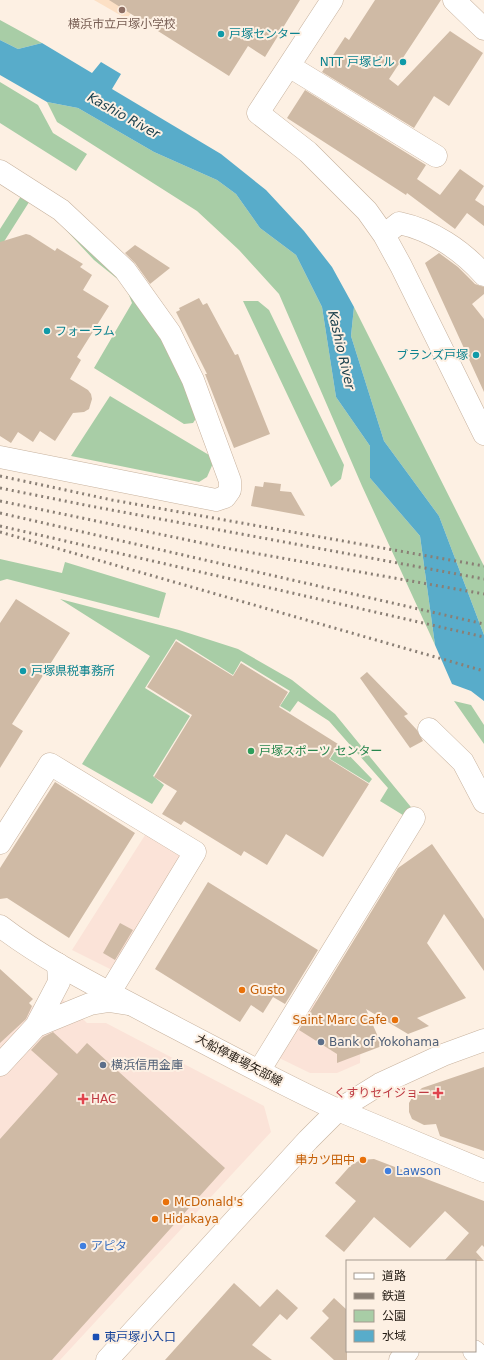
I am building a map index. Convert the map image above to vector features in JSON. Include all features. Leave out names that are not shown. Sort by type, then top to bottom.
[{"type":"street","points":[[332,0],[258,113],[308,152],[367,211],[384,235],[401,266],[484,434]]},
{"type":"street","points":[[459,2],[484,29]]},
{"type":"street","points":[[289,66],[436,156]]},
{"type":"street","points":[[0,171],[61,210],[125,270],[170,333],[194,380],[230,481],[230,490],[225,497],[216,500],[0,457]]},
{"type":"street","points":[[384,235],[399,223],[416,226],[446,242],[484,276]]},
{"type":"street","points":[[429,729],[463,762],[484,802]]},
{"type":"street","points":[[0,843],[50,764],[195,852],[110,992]]},
{"type":"street","points":[[259,1071],[414,818]]},
{"type":"street","name":"大船停車場矢部線","points":[[2,932],[58,964],[259,1071],[338,1110],[484,1171]]},
{"type":"street","points":[[0,1066],[36,1026],[59,982],[58,964]]},
{"type":"street","points":[[36,1026],[90,1004],[109,1001],[132,1004]]},
{"type":"street","points":[[107,1360],[308,1140],[338,1110],[380,1084],[443,1055],[484,1040]]},
{"type":"street","points":[[400,1360],[407,1352]]},
{"type":"street","points":[[475,1352],[484,1360]]},
{"type":"shaded area","name":"横浜市立戸塚小学校","points":[[94,0],[139,0],[127,19]]},
{"type":"shaded area","points":[[147,832],[183,853],[112,970],[72,950]]},
{"type":"shaded area","name":"アピタ","points":[[50,987],[87,1023],[106,1023],[264,1106],[271,1132],[60,1360],[0,1360],[0,1042]]},
{"type":"shaded area","name":"Bank of Yokohama","points":[[309,996],[361,1030],[360,1063],[337,1073],[310,1073],[273,1055]]},
{"type":"green space","points":[[0,20],[42,43],[18,49],[0,40]]},
{"type":"green space","points":[[0,82],[38,105],[53,133],[87,154],[76,171],[0,123]]},
{"type":"green space","points":[[47,102],[78,108],[154,152],[217,180],[236,194],[260,228],[296,255],[322,307],[336,397],[370,446],[370,478],[420,536],[435,645],[362,486],[279,294],[239,250],[197,211],[57,122]]},
{"type":"green space","points":[[23,193],[31,199],[0,248],[0,229]]},
{"type":"green space","points":[[68,224],[121,273],[157,322],[197,417],[193,423],[184,424],[94,368],[132,303],[125,285],[94,260],[65,229]]},
{"type":"green space","points":[[243,301],[258,301],[269,310],[344,465],[341,479],[331,487]]},
{"type":"green space","points":[[354,307],[484,566],[484,635],[439,516],[384,441],[351,336]]},
{"type":"green space","points":[[110,396],[209,455],[214,461],[207,477],[199,482],[71,456]]},
{"type":"green space","points":[[0,559],[62,573],[65,562],[166,593],[159,618],[7,579],[0,581]]},
{"type":"green space","points":[[60,599],[179,630],[238,649],[292,680],[335,714],[415,812],[411,820],[380,801],[388,788],[329,721],[298,701],[290,712],[280,706],[290,691],[241,661],[233,675],[176,639],[145,688],[190,716],[153,776],[164,785],[152,804],[82,764],[150,656]]},
{"type":"green space","points":[[454,701],[471,705],[484,725],[484,744]]},
{"type":"green space","points":[[339,745],[372,779],[369,783],[330,759]]},
{"type":"water","name":"Kashio River","points":[[0,40],[18,49],[42,43],[92,73],[101,62],[121,74],[112,89],[221,154],[266,190],[304,231],[332,267],[354,307],[351,336],[384,441],[439,516],[484,635],[484,701],[471,691],[452,684],[435,645],[420,536],[370,478],[370,446],[336,397],[322,307],[296,255],[260,228],[236,194],[217,180],[154,152],[78,108],[47,102],[0,75]]},
{"type":"building","name":"戸塚センター","points":[[109,0],[300,0],[265,57],[248,46],[229,76]]},
{"type":"building","name":"NTT 戸塚ビル","points":[[375,0],[441,0],[389,79],[398,86],[450,31],[483,53],[449,106],[434,96],[414,128],[322,72],[345,37],[349,40]]},
{"type":"building","points":[[305,90],[426,165],[417,179],[440,195],[460,169],[484,186],[475,200],[484,206],[484,226],[467,213],[455,229],[407,193],[406,195],[287,118]]},
{"type":"building","name":"フォーラム","points":[[26,234],[55,251],[57,248],[83,264],[80,267],[92,275],[83,290],[109,306],[77,357],[81,360],[70,379],[88,390],[91,394],[92,399],[89,409],[84,412],[73,413],[55,441],[40,431],[33,442],[18,432],[11,443],[0,436],[0,242]]},
{"type":"building","points":[[135,245],[170,268],[150,284],[135,263],[125,253]]},
{"type":"building","name":"ブランズ戸塚","points":[[439,253],[458,267],[475,284],[484,287],[484,294],[472,304],[484,319],[484,392],[425,263]]},
{"type":"building","points":[[199,298],[203,305],[207,303],[235,355],[238,354],[270,434],[234,448],[205,374],[207,374],[176,312],[180,310],[179,308]]},
{"type":"building","points":[[264,482],[281,484],[280,491],[291,492],[305,516],[251,506],[255,486],[263,487]]},
{"type":"building","name":"戸塚県税事務所","points":[[16,599],[70,633],[12,724],[23,731],[0,768],[0,623]]},
{"type":"building","name":"戸塚スポーツ センター","points":[[176,641],[233,676],[241,663],[288,692],[279,707],[338,744],[329,759],[369,784],[323,857],[286,834],[267,865],[244,851],[241,856],[184,821],[181,825],[162,814],[177,791],[154,777],[192,715],[147,687]]},
{"type":"building","points":[[367,672],[408,714],[404,716],[417,730],[423,741],[410,748],[360,678]]},
{"type":"building","points":[[55,782],[135,833],[69,938],[7,898],[0,899],[0,868]]},
{"type":"building","points":[[432,844],[484,919],[484,971],[444,914],[427,943],[466,998],[417,1018],[429,1026],[408,1034],[366,1009],[382,1046],[337,1063],[337,1054],[299,1030],[398,868]]},
{"type":"building","points":[[208,882],[318,950],[285,1004],[273,997],[263,1013],[251,1005],[240,1022],[155,969]]},
{"type":"building","points":[[120,923],[133,930],[115,960],[103,953]]},
{"type":"building","points":[[0,969],[33,999],[29,1003],[32,1006],[26,1019],[0,1043]]},
{"type":"building","name":"アピタ","points":[[53,1032],[77,1054],[87,1043],[225,1168],[52,1360],[0,1360],[0,1139],[58,1074],[31,1050],[43,1037]]},
{"type":"building","points":[[484,1067],[484,1151],[440,1136],[436,1124],[424,1125],[412,1119],[409,1112],[409,1103],[413,1096],[422,1088]]},
{"type":"building","points":[[374,1159],[484,1201],[484,1247],[482,1245],[476,1252],[484,1261],[445,1260],[469,1233],[445,1211],[410,1248],[374,1217],[344,1252],[325,1236],[356,1201],[335,1183],[350,1166],[360,1160]]},
{"type":"building","points":[[234,1283],[260,1307],[277,1289],[298,1308],[287,1320],[280,1314],[252,1345],[272,1360],[165,1360]]},
{"type":"building","points":[[334,1298],[346,1309],[347,1360],[334,1360],[310,1338],[329,1318],[322,1311]]},
{"type":"railway","points":[[0,476],[112,500],[484,566]]},
{"type":"railway","points":[[0,488],[484,579]]},
{"type":"railway","points":[[0,501],[231,549],[484,594]]},
{"type":"railway","points":[[0,513],[484,624]]},
{"type":"railway","points":[[0,526],[484,637]]},
{"type":"railway","points":[[0,532],[484,671]]},
{"type":"place","name":"横浜市立戸塚小学校","points":[[122,10]]},
{"type":"place","name":"戸塚センター","points":[[221,34]]},
{"type":"place","name":"NTT 戸塚ビル","points":[[403,62]]},
{"type":"place","name":"フォーラム","points":[[47,331]]},
{"type":"place","name":"ブランズ戸塚","points":[[476,355]]},
{"type":"place","name":"戸塚県税事務所","points":[[23,671]]},
{"type":"place","name":"戸塚スポーツ センター","points":[[251,751]]},
{"type":"place","name":"Gusto","points":[[242,990]]},
{"type":"place","name":"Saint Marc Cafe","points":[[395,1020]]},
{"type":"place","name":"Bank of Yokohama","points":[[321,1042]]},
{"type":"place","name":"横浜信用金庫","points":[[103,1065]]},
{"type":"place","name":"くすりセイジョー","points":[[438,1093]]},
{"type":"place","name":"HAC","points":[[83,1099]]},
{"type":"place","name":"串カツ田中","points":[[363,1160]]},
{"type":"place","name":"Lawson","points":[[388,1171]]},
{"type":"place","name":"McDonald's","points":[[166,1202]]},
{"type":"place","name":"Hidakaya","points":[[155,1219]]},
{"type":"place","name":"アピタ","points":[[83,1246]]},
{"type":"place","name":"東戸塚小入口","points":[[96,1337]]}]
